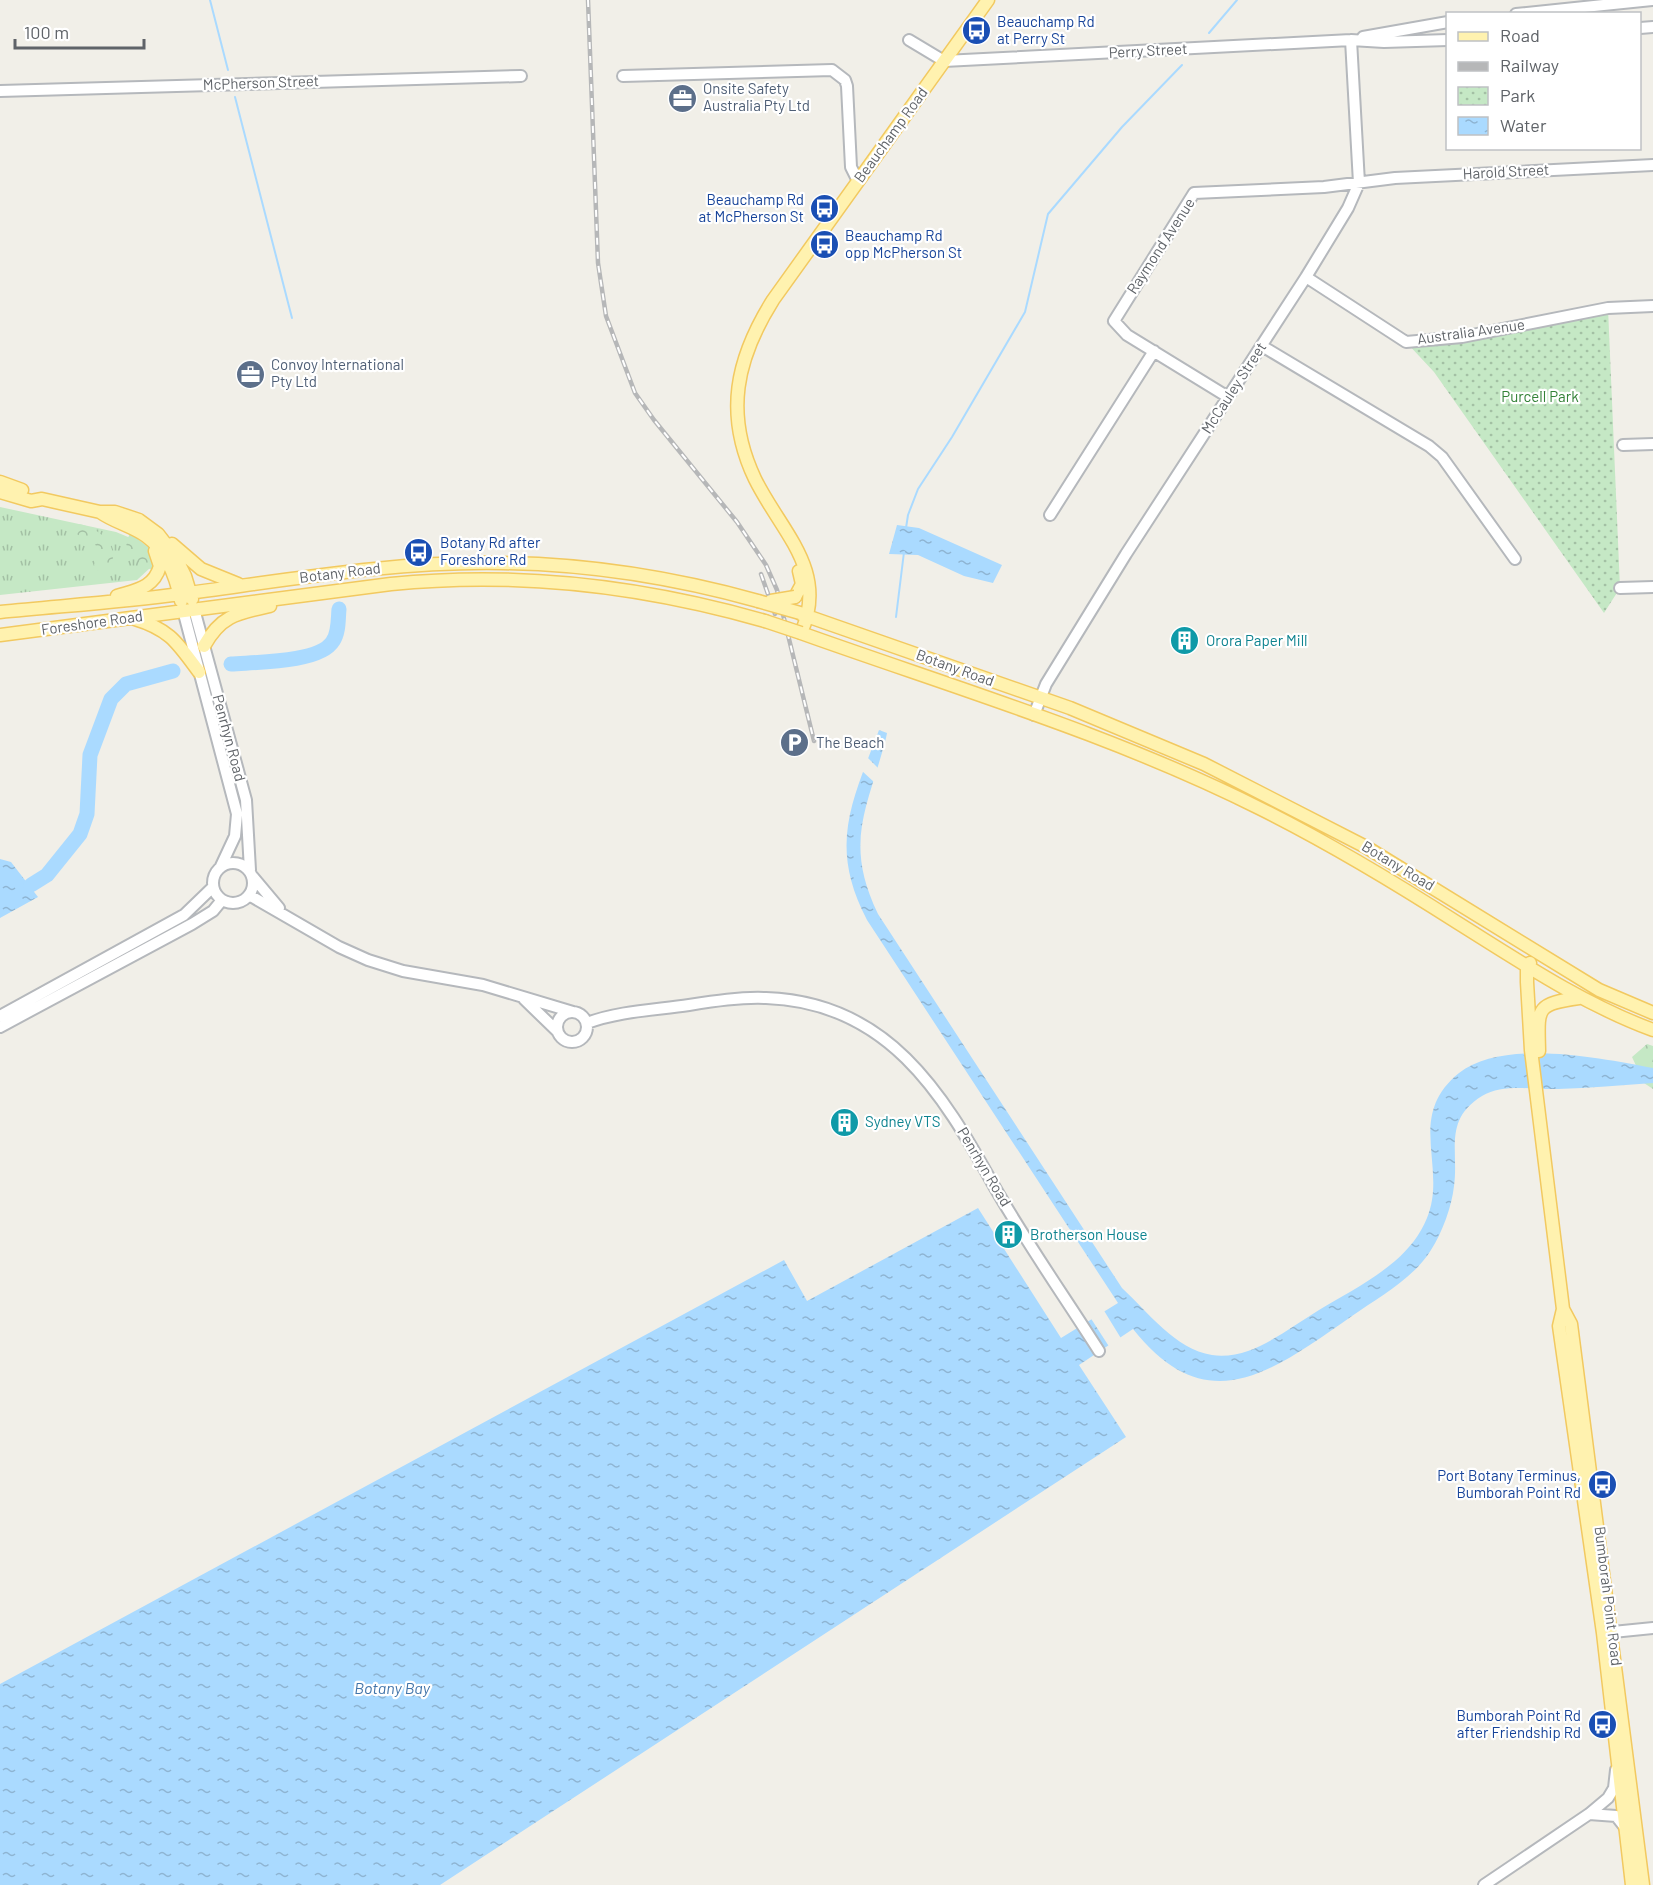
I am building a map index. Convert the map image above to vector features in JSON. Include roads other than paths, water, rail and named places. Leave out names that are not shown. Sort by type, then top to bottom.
[{"type":"main road","name":"Beauchamp Road","points":[[804,625],[811,603],[809,579],[802,558],[756,480],[743,448],[738,422],[738,382],[755,328],[988,0]]},
{"type":"main road","points":[[0,482],[33,493],[42,499],[100,512],[127,515],[158,534],[201,569],[242,585]]},
{"type":"main road","points":[[0,492],[31,501],[42,499]]},
{"type":"main road","points":[[100,512],[146,535],[161,552],[185,593]]},
{"type":"main road","points":[[93,603],[150,585],[158,574],[160,566],[157,554],[130,528]]},
{"type":"main road","points":[[158,534],[178,561],[189,610]]},
{"type":"main road","points":[[758,601],[783,601],[795,597],[801,590],[802,579],[792,554],[791,541]]},
{"type":"main road","name":"Botany Road","points":[[185,593],[411,566],[513,563],[570,566],[636,574],[701,586],[758,601],[804,625],[1034,716],[1133,751],[1261,808],[1365,865],[1579,998],[1653,1030]]},
{"type":"main road","name":"Botany Road","points":[[189,610],[399,583],[453,579],[561,582],[677,598],[765,621],[804,625],[1041,698],[1204,764],[1288,805],[1405,869],[1599,990],[1653,1013]]},
{"type":"main road","name":"Foreshore Road","points":[[0,612],[185,593]]},
{"type":"main road","points":[[204,646],[212,630],[223,620],[321,593]]},
{"type":"main road","name":"Foreshore Road","points":[[0,635],[189,610]]},
{"type":"main road","points":[[130,618],[165,631],[177,642],[199,672]]},
{"type":"main road","points":[[1527,967],[1537,953]]},
{"type":"main road","name":"Bumborah Point Road","points":[[1527,967],[1535,1051],[1536,1090],[1563,1309],[1571,1324],[1582,1443],[1643,1885]]},
{"type":"main road","name":"Bumborah Point Road","points":[[1535,1051],[1539,1019],[1546,1006],[1556,1000],[1579,998]]},
{"type":"main road","name":"Bumborah Point Road","points":[[1608,1632],[1617,1766],[1632,1885]]},
{"type":"street","points":[[1535,12],[1652,0]]},
{"type":"street","name":"Perry Street","points":[[1351,40],[1446,22]]},
{"type":"street","points":[[909,40],[944,61]]},
{"type":"street","name":"Perry Street","points":[[944,61],[1351,40],[1384,42],[1446,40]]},
{"type":"street","name":"McCauley Street","points":[[1034,716],[1049,679],[1126,554],[1306,277],[1348,208],[1359,183],[1351,40]]},
{"type":"street","points":[[623,76],[832,70],[845,80],[848,86],[851,167],[858,181]]},
{"type":"street","name":"McPherson Street","points":[[0,91],[521,76]]},
{"type":"street","name":"Harold Street","points":[[1359,183],[1653,165]]},
{"type":"street","name":"Raymond Avenue","points":[[1228,397],[1127,335],[1114,321],[1194,193],[1359,183]]},
{"type":"street","name":"Australia Avenue","points":[[1306,277],[1406,342],[1462,337],[1608,308],[1653,306]]},
{"type":"street","points":[[1262,345],[1429,446],[1442,457],[1515,559]]},
{"type":"street","points":[[1050,515],[1154,351]]},
{"type":"street","points":[[1623,445],[1653,444]]},
{"type":"street","points":[[1620,588],[1653,587]]},
{"type":"street","name":"Penrhyn Road","points":[[189,610],[204,646],[242,814],[251,874]]},
{"type":"street","name":"Penrhyn Road","points":[[189,610],[199,672],[242,814],[221,866]]},
{"type":"street","points":[[251,874],[253,887],[249,896],[238,903],[222,900],[213,887],[213,879],[221,866],[236,862],[251,874],[286,915]]},
{"type":"street","points":[[0,1016],[183,915],[213,887]]},
{"type":"street","points":[[249,896],[339,947],[368,960],[403,971],[483,985],[573,1012],[584,1017],[585,1035],[576,1042],[564,1040],[522,997]]},
{"type":"street","points":[[0,1027],[192,924],[213,911],[222,900]]},
{"type":"street","name":"Penrhyn Road","points":[[586,1023],[623,1013],[723,1000],[767,998],[811,1005],[859,1023],[898,1050],[934,1088],[1099,1351]]},
{"type":"street","points":[[557,1031],[560,1017],[573,1012]]},
{"type":"street","points":[[1608,1632],[1653,1628]]},
{"type":"street","points":[[1484,1885],[1589,1814],[1608,1798],[1614,1788],[1617,1766]]},
{"type":"street","points":[[1589,1814],[1610,1814],[1619,1819],[1638,1846]]},
{"type":"water","points":[[897,525],[919,528],[1002,565],[993,583],[964,576],[918,555],[889,554]]},
{"type":"water","name":"Botany Bay","points":[[879,730],[887,733],[866,805],[860,845],[862,866],[878,914],[1122,1288],[1174,1337],[1199,1351],[1225,1356],[1239,1354],[1257,1347],[1368,1281],[1405,1252],[1424,1224],[1432,1199],[1431,1125],[1434,1107],[1443,1090],[1459,1073],[1478,1062],[1500,1056],[1526,1053],[1553,1054],[1653,1068],[1653,1083],[1558,1089],[1509,1088],[1482,1096],[1470,1105],[1457,1126],[1453,1194],[1439,1236],[1424,1260],[1395,1287],[1295,1354],[1268,1369],[1241,1378],[1215,1381],[1188,1375],[1161,1358],[1133,1329],[1079,1365],[1126,1437],[440,1885],[0,1885],[0,1684],[784,1260],[807,1301],[978,1208],[1061,1338],[1118,1303],[867,920],[855,893],[849,869],[848,824],[860,780]]},
{"type":"water","points":[[0,859],[11,862],[38,897],[0,918]]},
{"type":"waterway","points":[[210,0],[228,70]]},
{"type":"waterway","points":[[1209,33],[1237,0]]},
{"type":"waterway","points":[[906,528],[908,515],[918,489],[952,437],[1025,312],[1048,214],[1122,127],[1182,65]]},
{"type":"waterway","points":[[235,97],[292,318]]},
{"type":"waterway","points":[[896,617],[904,552]]},
{"type":"waterway","points":[[231,664],[270,662],[315,654],[333,641],[338,625],[339,609]]},
{"type":"waterway","points":[[31,885],[47,875],[80,834],[87,814],[90,755],[111,699],[126,684],[173,671]]},
{"type":"railway","points":[[588,0],[598,263],[606,316],[635,393],[654,420],[737,522],[766,565],[777,590],[814,741]]},
{"type":"railway","points":[[761,574],[775,614]]},
{"type":"place","name":"Beauchamp Rd at Perry St","points":[[976,31]]},
{"type":"place","name":"Onsite Safety Australia Pty Ltd","points":[[682,98]]},
{"type":"place","name":"Beauchamp Rd at McPherson St","points":[[825,209]]},
{"type":"place","name":"Beauchamp Rd opp McPherson St","points":[[824,245]]},
{"type":"place","name":"Convoy International Pty Ltd","points":[[250,374]]},
{"type":"place","name":"Botany Rd after Foreshore Rd","points":[[419,552]]},
{"type":"place","name":"Orora Paper Mill","points":[[1185,641]]},
{"type":"place","name":"The Beach","points":[[795,743]]},
{"type":"place","name":"Sydney VTS","points":[[844,1122]]},
{"type":"place","name":"Brotherson House","points":[[1009,1235]]},
{"type":"place","name":"Port Botany Terminus, Bumborah Point Rd","points":[[1602,1485]]},
{"type":"place","name":"Bumborah Point Rd after Friendship Rd","points":[[1602,1725]]},
{"type":"park label","name":"Purcell Park","points":[[1540,397]]}]
